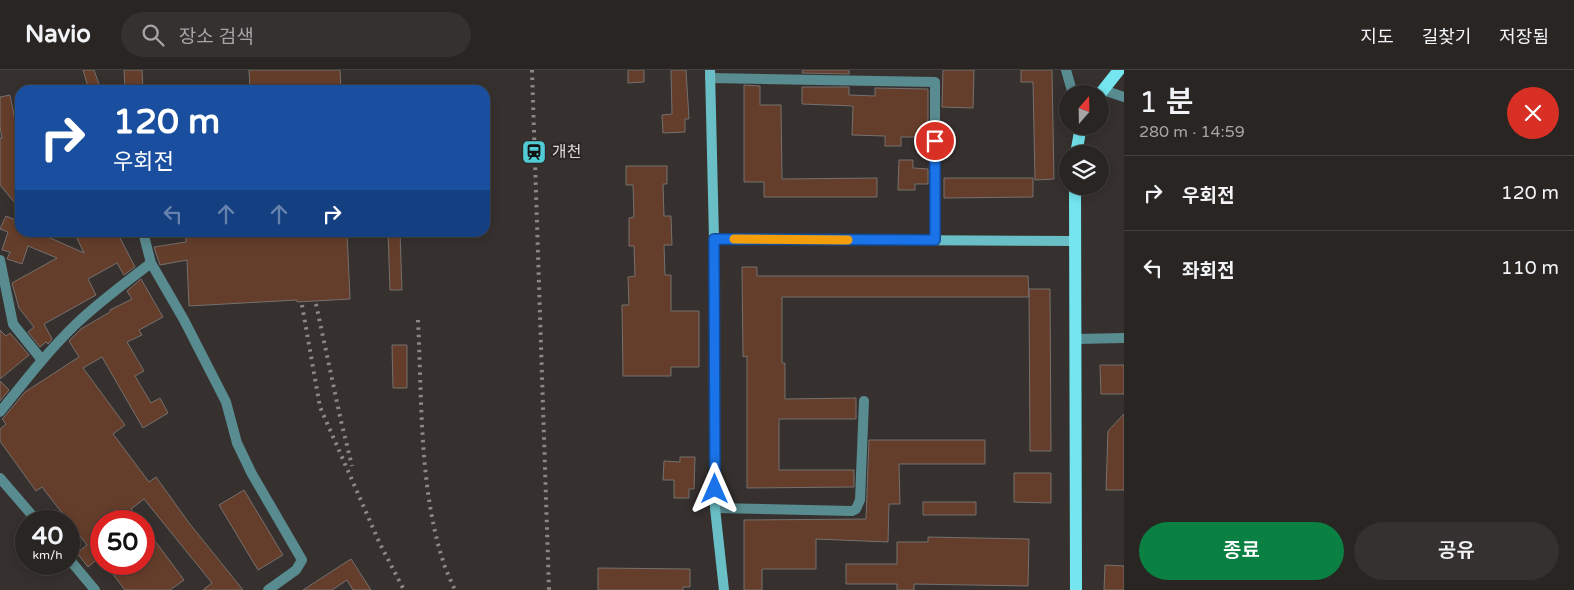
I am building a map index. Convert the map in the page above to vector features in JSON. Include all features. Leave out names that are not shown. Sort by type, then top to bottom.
[{"type":"main road","points":[[1107,85],[1119,70]]},
{"type":"main road","points":[[710,74],[714,239],[715,508],[724,590]]},
{"type":"main road","points":[[1075,195],[1076,590]]},
{"type":"main road","points":[[714,239],[1075,241]]},
{"type":"street","points":[[1066,70],[1070,85]]},
{"type":"street","points":[[710,74],[935,82],[935,240]]},
{"type":"street","points":[[1109,94],[1124,97]]},
{"type":"street","points":[[145,237],[151,264],[184,320],[226,402],[237,443],[252,474],[302,560],[296,570],[268,590]]},
{"type":"street","points":[[0,260],[13,324],[42,360]]},
{"type":"street","points":[[0,412],[42,360],[76,323],[111,293],[151,264]]},
{"type":"street","points":[[1076,339],[1124,338]]},
{"type":"street","points":[[715,508],[852,511],[856,509],[860,500],[864,401]]},
{"type":"street","points":[[0,478],[28,510]]},
{"type":"street","points":[[80,572],[95,590]]},
{"type":"building","points":[[83,70],[94,70],[99,85],[88,85]]},
{"type":"building","points":[[124,70],[142,70],[143,85],[125,85]]},
{"type":"building","points":[[249,70],[340,70],[341,85],[250,85]]},
{"type":"building","points":[[628,70],[644,70],[644,82],[628,83]]},
{"type":"building","points":[[671,70],[686,70],[689,119],[685,119],[685,132],[663,133],[662,115],[672,114]]},
{"type":"building","points":[[803,70],[849,70],[849,74],[802,73]]},
{"type":"building","points":[[943,70],[974,70],[973,108],[942,107]]},
{"type":"building","points":[[1021,70],[1052,70],[1054,179],[1035,180],[1033,82],[1021,82]]},
{"type":"building","points":[[744,85],[760,86],[760,105],[781,105],[782,179],[877,178],[877,197],[764,197],[764,182],[744,182]]},
{"type":"building","points":[[802,87],[849,87],[849,95],[875,96],[875,88],[928,89],[928,137],[901,137],[901,146],[885,146],[885,136],[852,135],[853,106],[802,104]]},
{"type":"building","points":[[10,95],[15,120],[15,203],[0,185],[0,138],[2,138],[0,97]]},
{"type":"building","points":[[899,160],[913,160],[913,168],[928,169],[928,184],[915,184],[915,190],[898,190]]},
{"type":"building","points":[[626,166],[667,166],[667,184],[663,184],[664,216],[671,216],[672,245],[664,245],[665,275],[671,275],[671,311],[699,311],[699,367],[671,367],[671,376],[623,376],[622,305],[629,305],[628,277],[635,276],[634,246],[629,246],[629,218],[634,217],[633,185],[626,185]]},
{"type":"building","points":[[944,178],[1033,178],[1033,197],[944,198]]},
{"type":"building","points":[[6,216],[15,220],[15,237],[48,237],[84,253],[76,237],[120,237],[135,267],[124,275],[117,263],[88,279],[96,295],[44,324],[52,339],[48,344],[46,342],[40,347],[28,332],[34,327],[19,308],[12,283],[57,258],[28,246],[22,264],[7,259],[10,252],[2,250],[8,232],[0,229]]},
{"type":"building","points":[[186,237],[347,237],[350,299],[189,306],[187,260],[160,265],[154,247],[186,242]]},
{"type":"building","points":[[388,237],[400,237],[402,290],[390,290]]},
{"type":"building","points":[[742,267],[757,267],[757,276],[1028,276],[1029,297],[782,297],[782,363],[785,363],[785,399],[856,398],[856,419],[779,419],[779,470],[854,470],[854,487],[747,488],[747,356],[743,357]]},
{"type":"building","points":[[141,279],[163,317],[139,330],[142,335],[127,342],[144,371],[135,376],[151,403],[160,398],[168,413],[143,428],[102,357],[83,368],[125,425],[113,434],[149,482],[156,477],[189,523],[243,590],[203,590],[212,583],[155,513],[155,510],[144,499],[132,510],[90,510],[90,565],[88,567],[80,557],[80,551],[87,545],[80,536],[80,510],[60,510],[42,487],[36,491],[0,441],[0,429],[6,424],[2,419],[25,392],[79,357],[69,341],[81,329],[110,312],[110,310],[132,299],[127,291]]},
{"type":"building","points":[[1029,289],[1050,289],[1051,451],[1030,451]]},
{"type":"building","points":[[0,330],[6,336],[10,333],[29,355],[0,379]]},
{"type":"building","points":[[392,345],[407,345],[407,388],[393,388]]},
{"type":"building","points":[[1100,365],[1124,365],[1124,394],[1101,394]]},
{"type":"building","points":[[0,381],[9,390],[0,401]]},
{"type":"building","points":[[1124,414],[1124,490],[1106,490],[1108,431]]},
{"type":"building","points":[[869,440],[985,440],[985,464],[899,464],[900,504],[889,504],[888,542],[816,539],[816,569],[762,569],[762,590],[744,590],[744,520],[866,519]]},
{"type":"building","points":[[680,457],[695,457],[694,489],[689,489],[689,498],[674,498],[674,480],[663,480],[664,461],[680,462]]},
{"type":"building","points":[[1014,473],[1051,473],[1051,503],[1014,502]]},
{"type":"building","points":[[244,490],[283,555],[258,570],[219,505]]},
{"type":"building","points":[[923,502],[976,502],[976,515],[923,515]]},
{"type":"building","points":[[928,537],[1029,539],[1028,586],[914,584],[914,590],[897,590],[897,584],[846,584],[846,564],[897,564],[897,542],[928,542]]},
{"type":"building","points":[[155,541],[184,580],[170,590],[125,590],[113,575],[155,575]]},
{"type":"building","points":[[351,559],[371,590],[353,590],[347,580],[332,590],[303,590]]},
{"type":"building","points":[[1105,565],[1124,566],[1124,590],[1104,590]]},
{"type":"building","points":[[598,568],[690,569],[690,587],[683,587],[683,590],[598,590]]},
{"type":"railway","points":[[532,70],[549,590]]},
{"type":"railway","points":[[316,304],[352,466]]},
{"type":"railway","points":[[302,305],[320,407],[380,544],[404,590]]},
{"type":"railway","points":[[418,320],[423,442],[430,503],[443,561],[455,590]]},
{"type":"slow traffic","points":[[734,239],[848,240]]},
{"type":"place","name":"개천","points":[[534,152]]},
{"type":"route","points":[[715,489],[714,239],[935,240],[935,141]]}]
